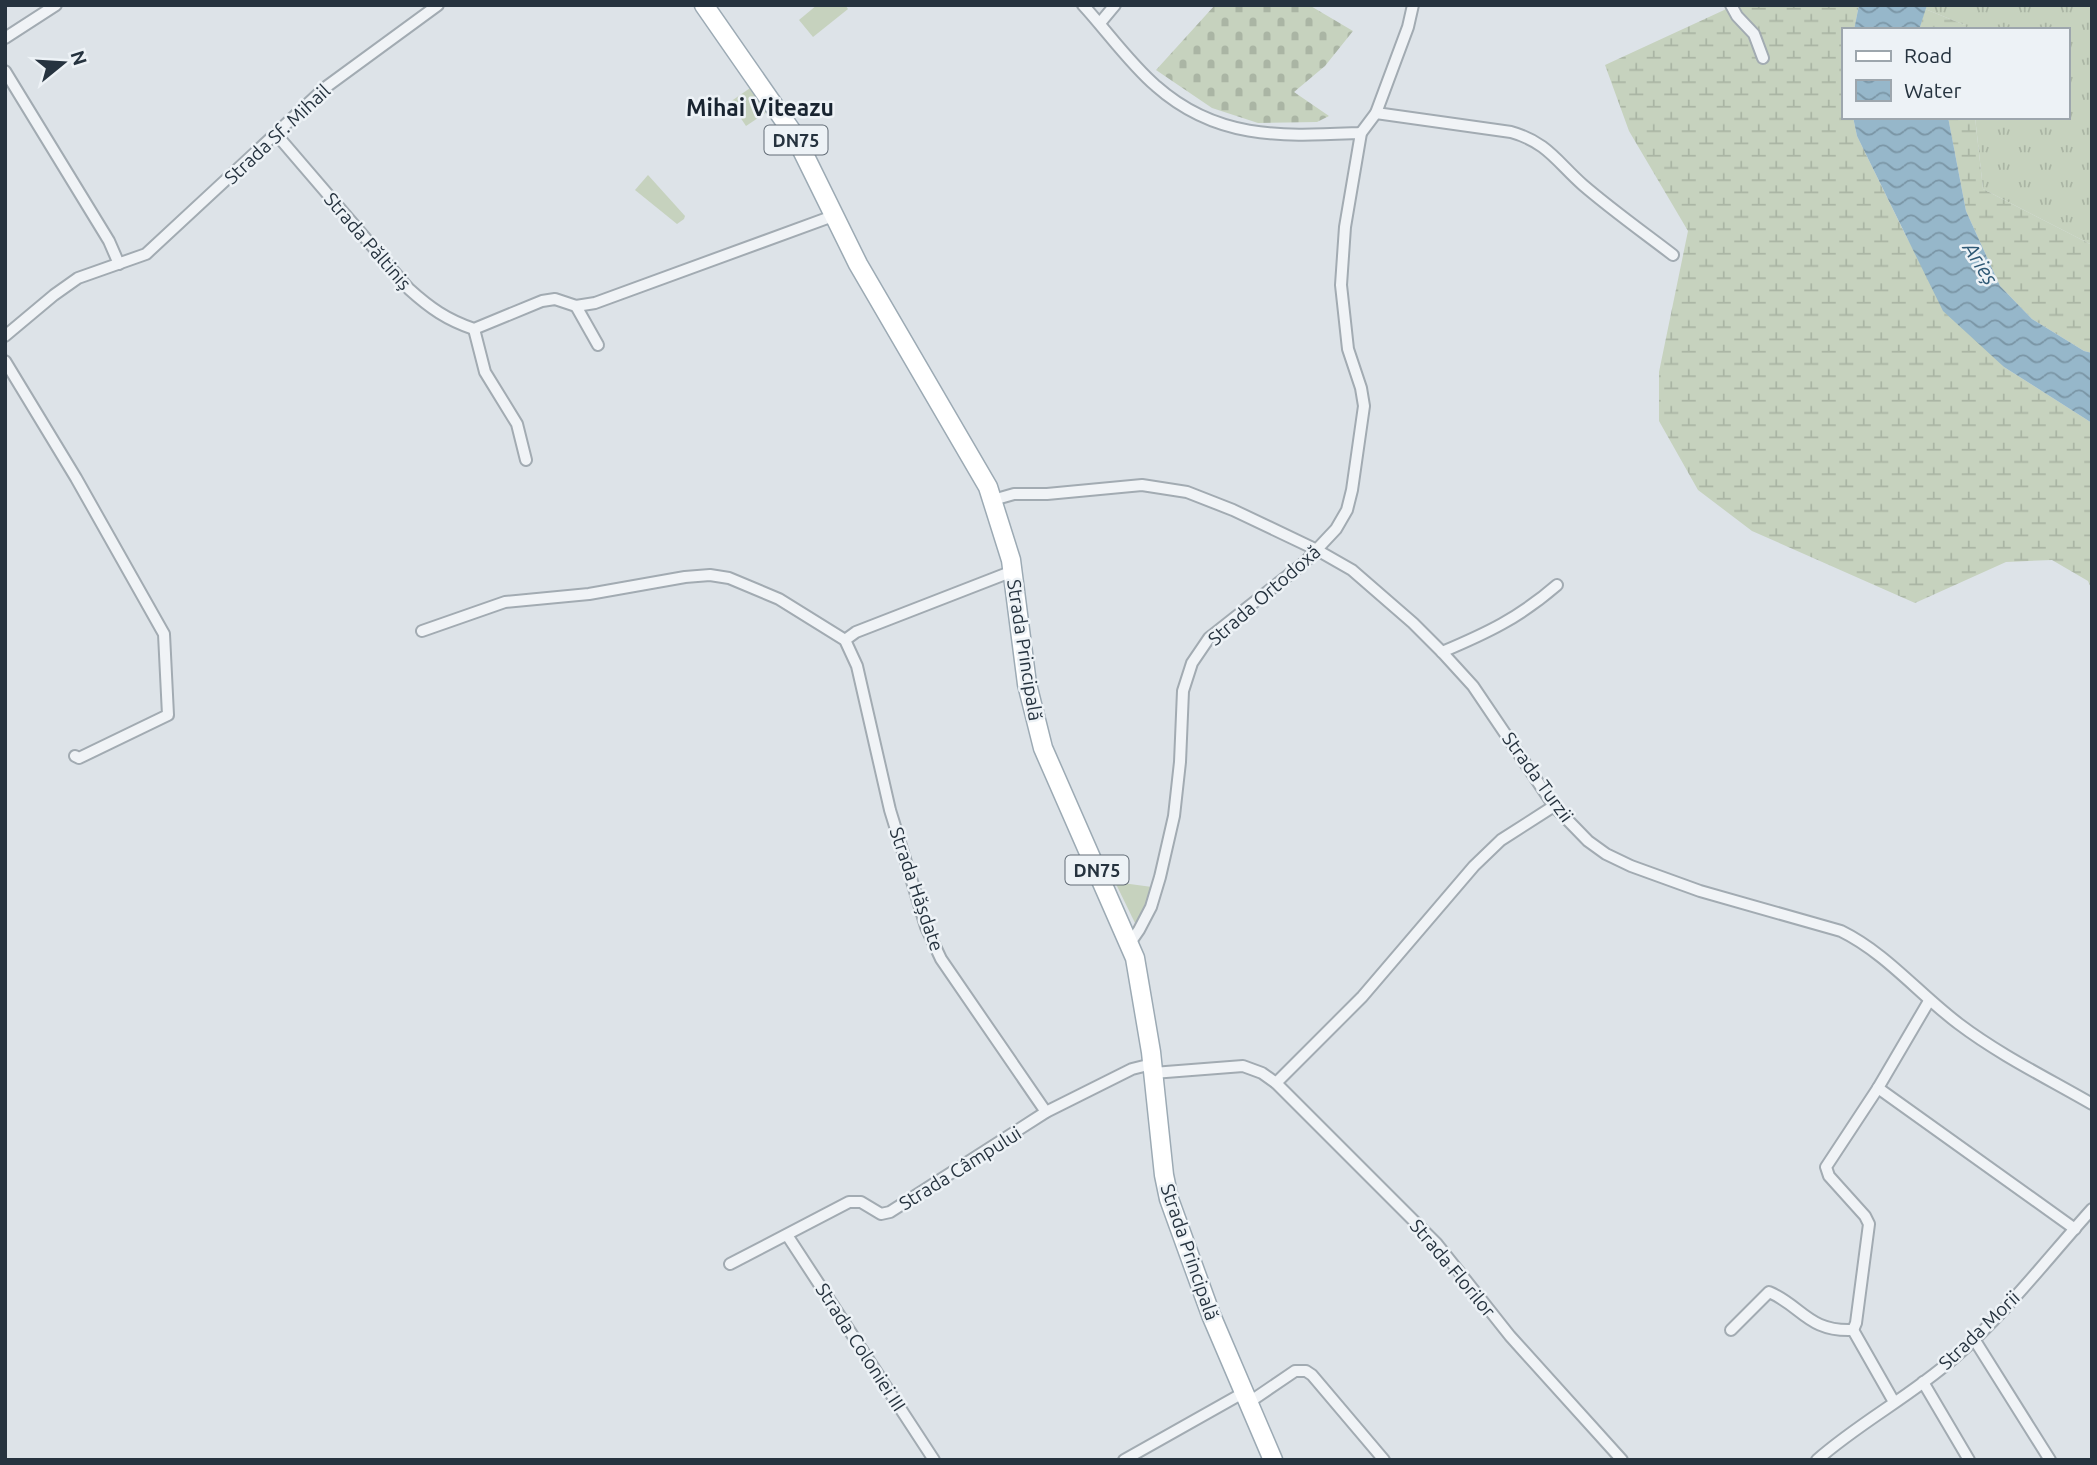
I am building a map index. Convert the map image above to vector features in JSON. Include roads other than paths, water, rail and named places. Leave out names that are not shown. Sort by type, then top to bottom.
[{"type":"main road","name":"Strada Principală","points":[[704,5],[743,58],[794,136],[833,216],[919,371],[986,482],[1013,571],[1027,684],[1043,748],[1130,943],[1139,977],[1169,1199],[1207,1304],[1273,1460]]},
{"type":"street","points":[[5,38],[56,5]]},
{"type":"street","points":[[1083,5],[1155,86],[1186,107],[1222,125],[1246,132],[1298,135],[1361,132]]},
{"type":"street","points":[[1100,23],[1115,5]]},
{"type":"street","name":"Strada Ortodoxă","points":[[1130,943],[1147,915],[1160,877],[1174,816],[1180,762],[1183,691],[1192,663],[1209,638],[1305,562],[1336,529],[1347,510],[1364,406],[1348,349],[1342,285],[1345,227],[1361,132],[1376,113],[1408,27],[1413,5]]},
{"type":"street","points":[[1731,5],[1737,16],[1754,34],[1763,58]]},
{"type":"street","name":"Strada Sf. Mihail","points":[[5,336],[78,278],[145,254],[326,87],[433,7]]},
{"type":"street","points":[[5,71],[109,241],[119,264]]},
{"type":"street","points":[[1376,113],[1526,136],[1540,143],[1583,185],[1673,255]]},
{"type":"street","name":"Strada Păltiniș","points":[[276,134],[409,289],[434,312],[452,322],[474,329]]},
{"type":"street","points":[[526,460],[517,424],[485,372],[474,329],[542,301],[555,299],[576,306],[595,303],[833,216]]},
{"type":"street","points":[[576,306],[598,345]]},
{"type":"street","points":[[5,361],[76,478],[163,634],[168,715],[79,758],[75,756]]},
{"type":"street","name":"Strada Turzii","points":[[993,500],[1014,495],[1142,485],[1187,492],[1233,510],[1317,550],[1352,570],[1442,652],[1473,686],[1554,806],[1588,841],[1606,854],[1700,891],[1841,931],[1858,939],[1877,952],[1929,1000],[2003,1054],[2092,1104]]},
{"type":"street","points":[[422,631],[505,602],[589,594],[710,575],[729,578],[779,598],[845,640],[856,632],[1013,571]]},
{"type":"street","points":[[1442,652],[1497,628],[1530,609],[1557,585]]},
{"type":"street","name":"Strada Hășdate","points":[[845,640],[857,666],[890,810],[926,927],[941,959],[1046,1112]]},
{"type":"street","points":[[1276,1083],[1362,998],[1474,866],[1501,841],[1554,806]]},
{"type":"street","points":[[1853,1330],[1869,1224],[1829,1176],[1826,1167],[1878,1088],[1929,1000]]},
{"type":"street","name":"Strada Florilor","points":[[1153,1068],[1243,1066],[1262,1073],[1276,1083],[1437,1244],[1510,1336],[1622,1460]]},
{"type":"street","name":"Strada Câmpului","points":[[730,1264],[849,1202],[861,1202],[881,1214],[890,1212],[1046,1112],[1132,1069],[1153,1068]]},
{"type":"street","points":[[1878,1088],[2075,1228]]},
{"type":"street","name":"Strada Morii","points":[[1817,1460],[1955,1358],[2015,1296],[2092,1209]]},
{"type":"street","name":"Strada Coloniei III","points":[[787,1235],[934,1460]]},
{"type":"street","points":[[1731,1330],[1769,1292],[1808,1320],[1838,1331],[1853,1330]]},
{"type":"street","points":[[1853,1330],[1894,1402]]},
{"type":"street","points":[[1974,1339],[2050,1460]]},
{"type":"street","points":[[1124,1460],[1295,1371],[1306,1371],[1312,1375],[1384,1460]]},
{"type":"street","points":[[1923,1382],[1969,1460]]},
{"type":"water","points":[[1859,5],[1927,5],[1920,28],[1854,28]]},
{"type":"water","name":"Arieș","points":[[1853,119],[1948,119],[1966,211],[2000,286],[2032,319],[2084,351],[2092,353],[2092,423],[2004,367],[1943,311],[1857,136]]},
{"type":"district","name":"Mihai Viteazu","points":[[760,107]]}]
